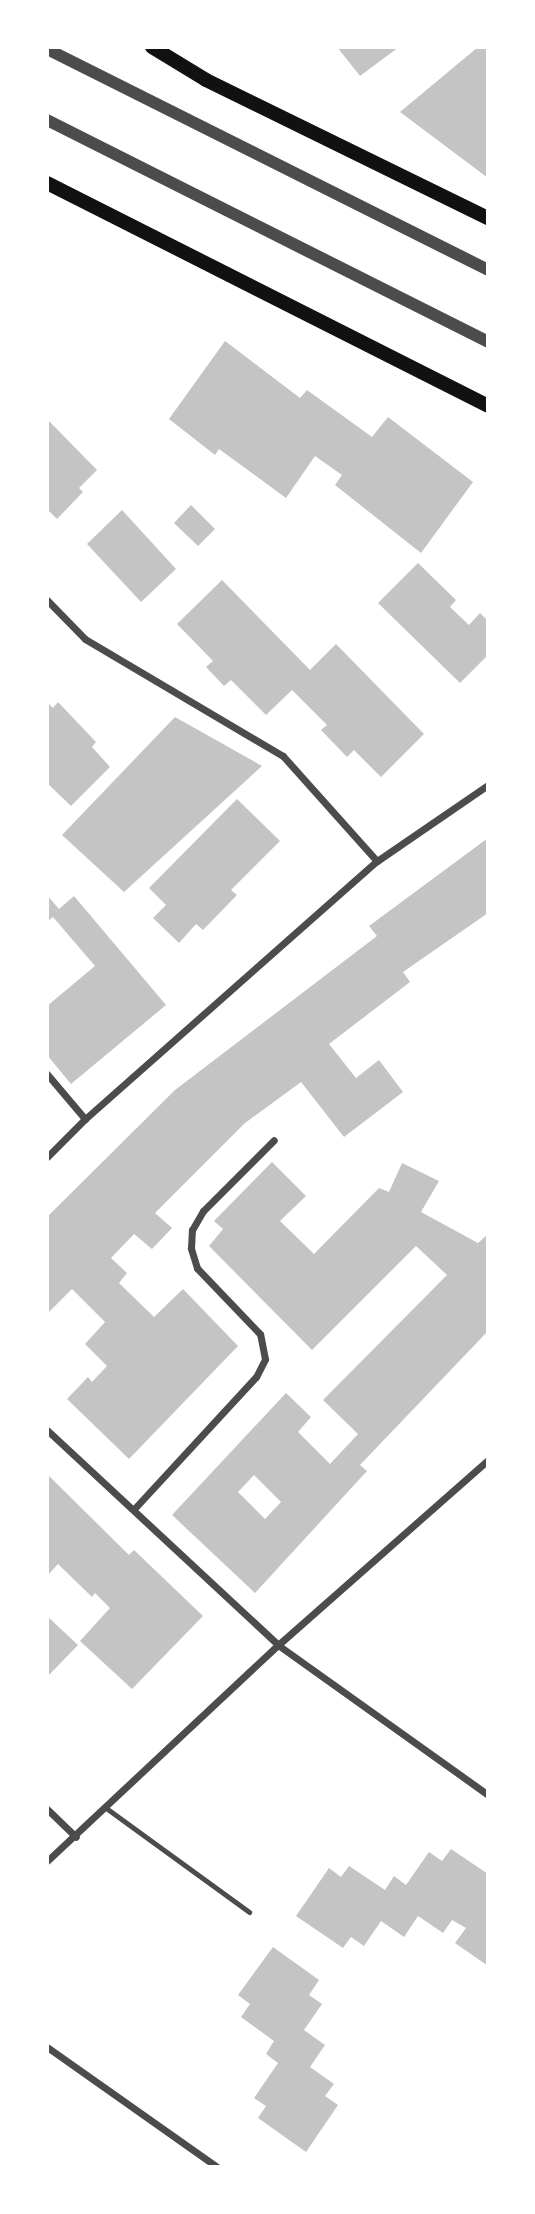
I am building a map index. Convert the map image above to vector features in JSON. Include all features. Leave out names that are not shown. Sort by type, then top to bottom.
[{"type":"main road","points":[[152,47],[206,80],[488,218]]},
{"type":"main road","points":[[47,183],[488,406]]},
{"type":"street","points":[[47,49],[488,270]]},
{"type":"street","points":[[47,120],[488,342]]},
{"type":"street","points":[[47,600],[85,639],[283,757],[377,861]]},
{"type":"street","points":[[47,1157],[85,1119],[377,861],[488,785]]},
{"type":"street","points":[[47,1074],[85,1119]]},
{"type":"street","points":[[134,1509],[256,1377],[265,1359],[260,1334],[197,1268],[191,1248],[192,1230],[203,1211],[274,1140]]},
{"type":"street","points":[[47,1430],[278,1645],[488,1795]]},
{"type":"street","points":[[47,1861],[76,1837],[278,1645],[488,1460]]},
{"type":"street","points":[[47,1809],[76,1837]]},
{"type":"street","points":[[47,2047],[217,2167]]},
{"type":"lane","points":[[106,1808],[249,1912]]},
{"type":"building","points":[[337,47],[399,47],[360,76]]},
{"type":"building","points":[[478,47],[488,47],[488,178],[400,112]]},
{"type":"building","points":[[225,341],[300,398],[307,390],[372,437],[388,417],[473,482],[421,553],[335,485],[342,475],[315,456],[286,498],[219,449],[215,455],[169,419]]},
{"type":"building","points":[[47,419],[97,470],[79,488],[83,492],[57,519],[47,509]]},
{"type":"building","points":[[191,505],[215,529],[198,546],[174,523]]},
{"type":"building","points":[[122,510],[176,569],[141,602],[87,544]]},
{"type":"building","points":[[418,563],[456,600],[450,607],[469,625],[480,613],[488,621],[488,655],[460,683],[378,603]]},
{"type":"building","points":[[222,580],[310,670],[336,644],[424,734],[381,777],[354,750],[347,757],[321,730],[327,725],[292,690],[266,715],[231,680],[224,686],[206,667],[213,661],[177,624]]},
{"type":"building","points":[[47,702],[53,708],[58,702],[96,742],[92,747],[110,767],[71,806],[47,783]]},
{"type":"building","points":[[175,717],[262,766],[124,892],[62,835]]},
{"type":"building","points":[[237,799],[280,841],[231,890],[237,895],[203,930],[196,924],[179,943],[153,918],[166,905],[149,888]]},
{"type":"building","points":[[488,838],[488,913],[403,972],[410,982],[329,1044],[356,1078],[379,1060],[403,1092],[344,1137],[301,1082],[245,1123],[155,1213],[172,1228],[152,1249],[134,1234],[111,1258],[127,1273],[119,1283],[154,1317],[183,1289],[238,1346],[129,1459],[67,1399],[88,1377],[92,1382],[107,1366],[85,1344],[105,1322],[72,1289],[47,1314],[47,1217],[175,1090],[377,936],[369,926]]},
{"type":"building","points":[[47,895],[59,909],[74,896],[166,1005],[71,1084],[47,1055],[47,1006],[95,966],[53,917],[47,922]]},
{"type":"building","points":[[272,1162],[306,1196],[280,1221],[314,1254],[379,1188],[389,1192],[402,1163],[439,1181],[421,1212],[478,1243],[488,1234],[488,1331],[360,1465],[367,1471],[255,1593],[172,1515],[286,1393],[311,1417],[298,1432],[330,1464],[358,1434],[323,1400],[447,1275],[416,1246],[312,1350],[209,1246],[223,1229],[214,1221]],"holes":[[[254,1475],[281,1502],[265,1519],[238,1492]]]},
{"type":"building","points":[[47,1474],[129,1555],[134,1550],[203,1616],[132,1689],[80,1641],[110,1608],[95,1593],[92,1597],[58,1564],[47,1576]]},
{"type":"building","points":[[47,1616],[78,1645],[47,1677]]},
{"type":"building","points":[[451,1849],[488,1874],[488,1966],[455,1943],[466,1928],[452,1920],[443,1933],[418,1916],[404,1937],[381,1921],[364,1946],[351,1937],[343,1948],[296,1916],[329,1868],[341,1877],[349,1866],[385,1890],[394,1876],[406,1885],[429,1852],[442,1861]]},
{"type":"building","points":[[273,1947],[319,1980],[309,1995],[322,2004],[304,2030],[325,2045],[310,2067],[334,2084],[325,2096],[338,2105],[306,2152],[258,2118],[266,2106],[254,2098],[278,2063],[266,2054],[274,2041],[241,2017],[250,2004],[238,1995]]}]
